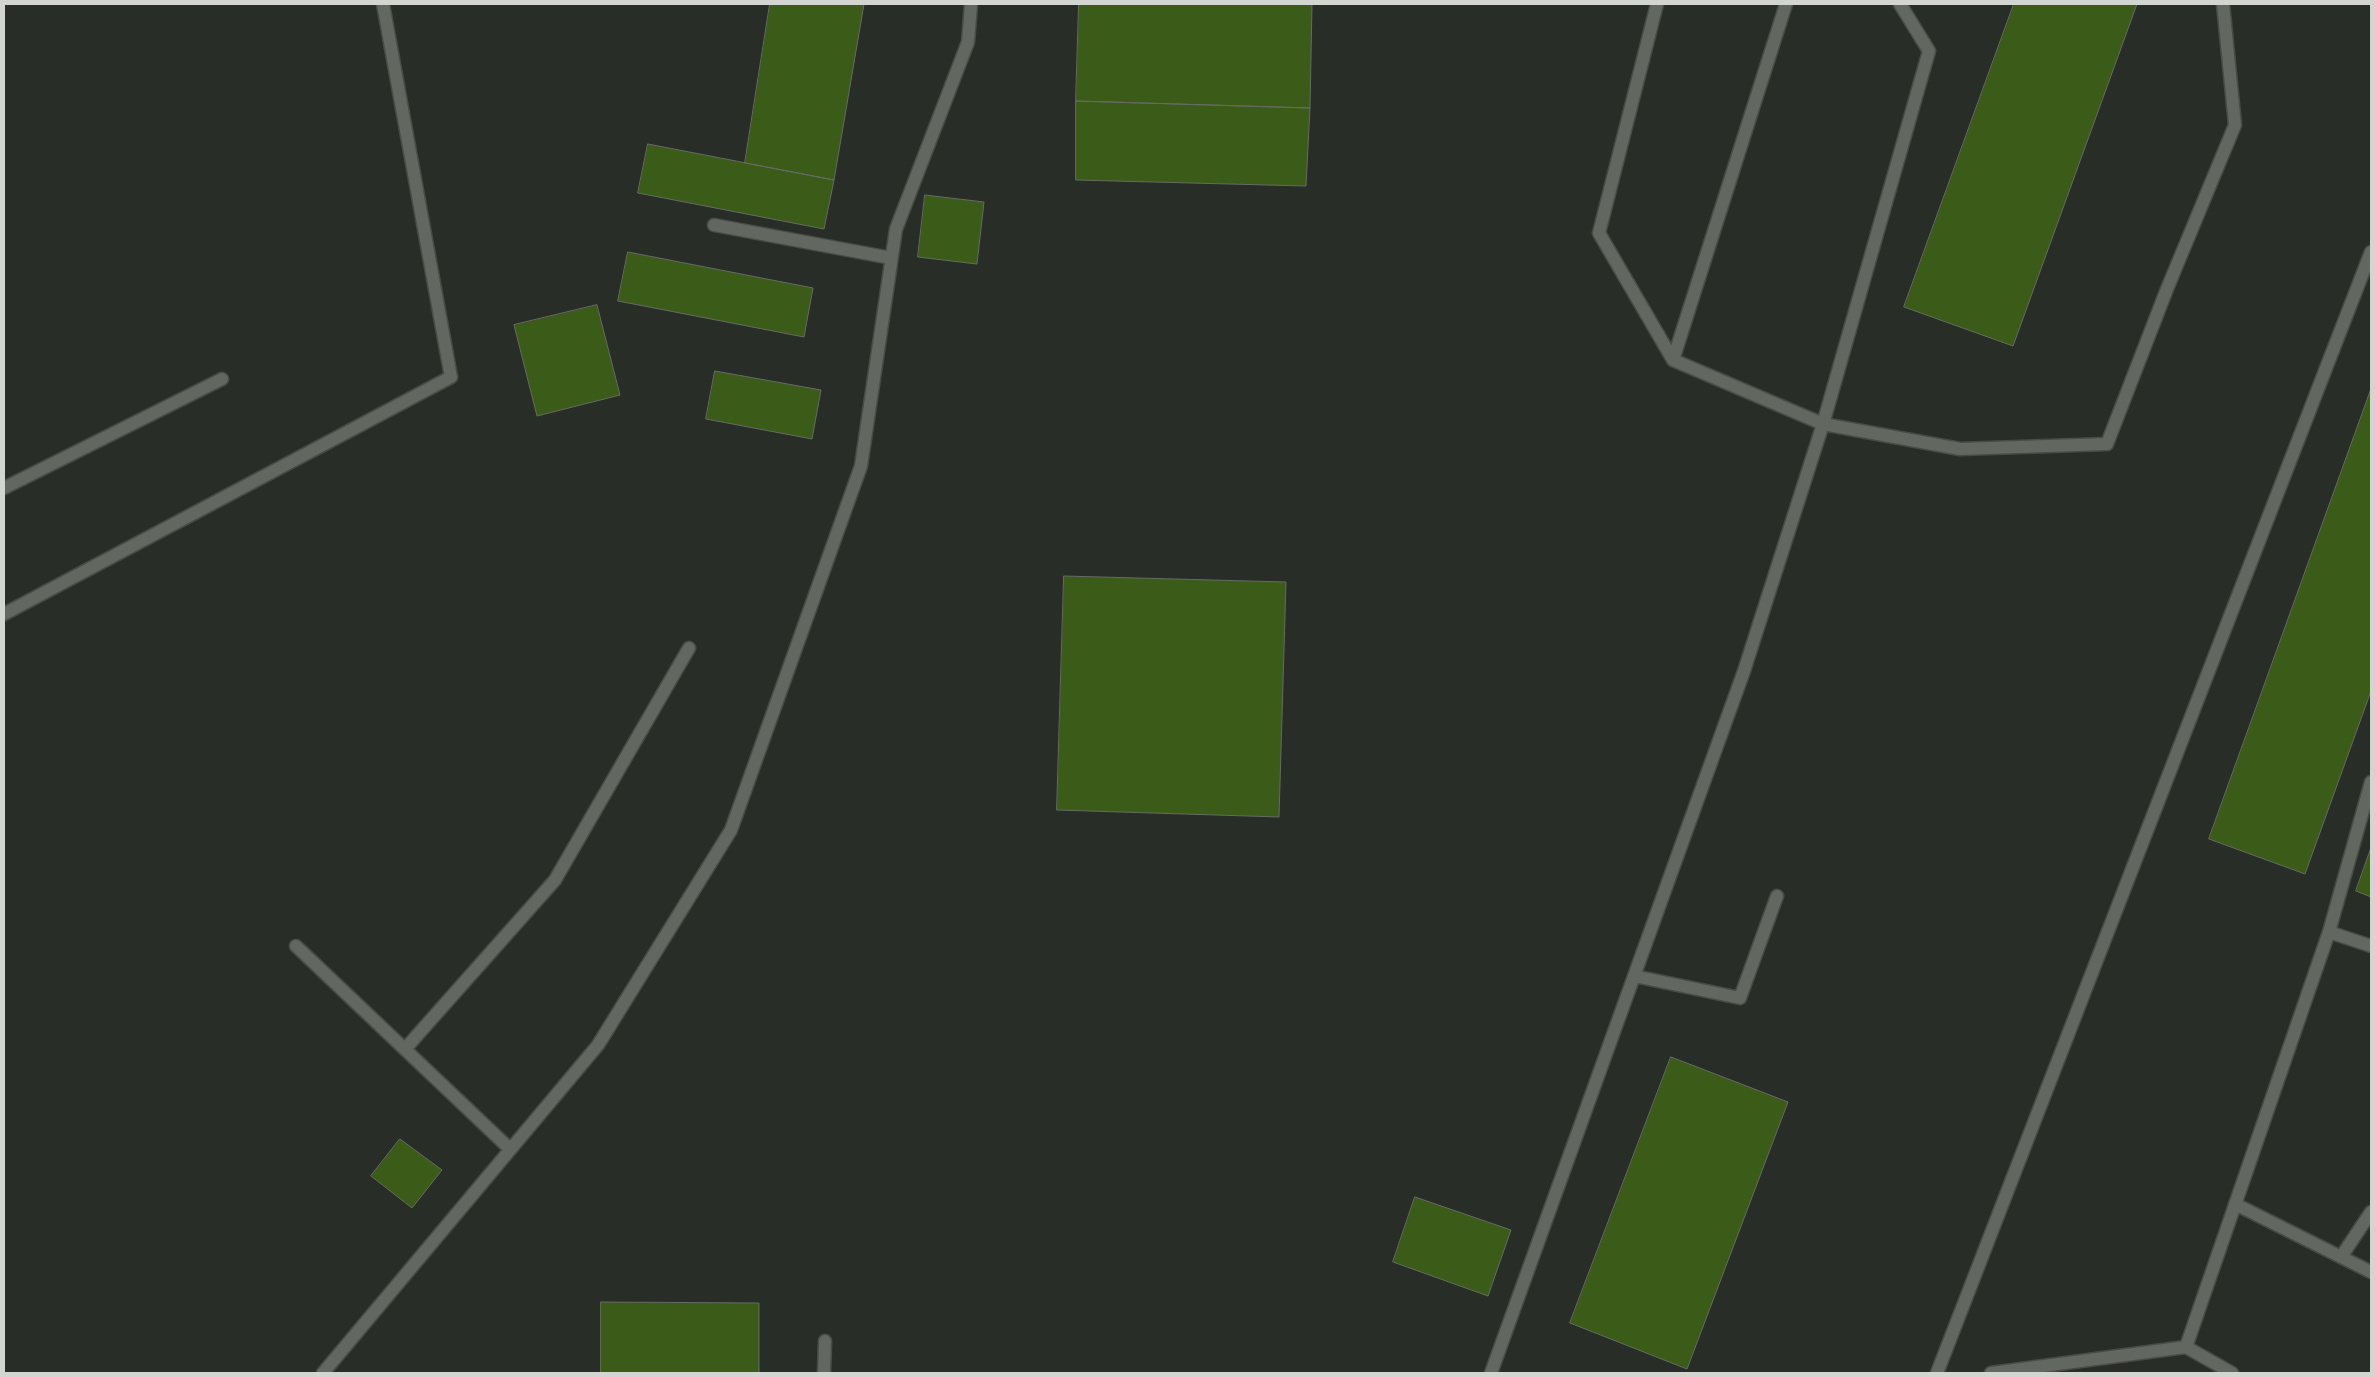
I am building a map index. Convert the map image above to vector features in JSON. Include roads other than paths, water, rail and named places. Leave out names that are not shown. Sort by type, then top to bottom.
[{"type":"lane","points":[[4,614],[451,377],[383,4]]},
{"type":"lane","points":[[323,1373],[598,1045],[731,830],[861,466],[896,229],[968,42],[971,4]]},
{"type":"lane","points":[[1657,4],[1599,233],[1673,360],[1823,424],[1960,449],[2107,444],[2167,289],[2235,125],[2222,4]]},
{"type":"lane","points":[[1673,360],[1786,4]]},
{"type":"lane","points":[[1491,1373],[1744,671],[1823,424],[1929,50],[1900,4]]},
{"type":"lane","points":[[714,226],[892,258]]},
{"type":"lane","points":[[1936,1373],[2371,252]]},
{"type":"lane","points":[[4,488],[222,378]]},
{"type":"lane","points":[[405,1049],[555,880],[689,648]]},
{"type":"lane","points":[[2186,1347],[2329,932],[2371,782]]},
{"type":"lane","points":[[1634,976],[1740,998],[1777,896]]},
{"type":"lane","points":[[2329,932],[2371,946]]},
{"type":"lane","points":[[296,946],[510,1149]]},
{"type":"lane","points":[[2235,1204],[2371,1272]]},
{"type":"lane","points":[[2341,1257],[2371,1212]]},
{"type":"lane","points":[[824,1373],[825,1341]]},
{"type":"lane","points":[[1991,1373],[2186,1347],[2232,1373]]}]
